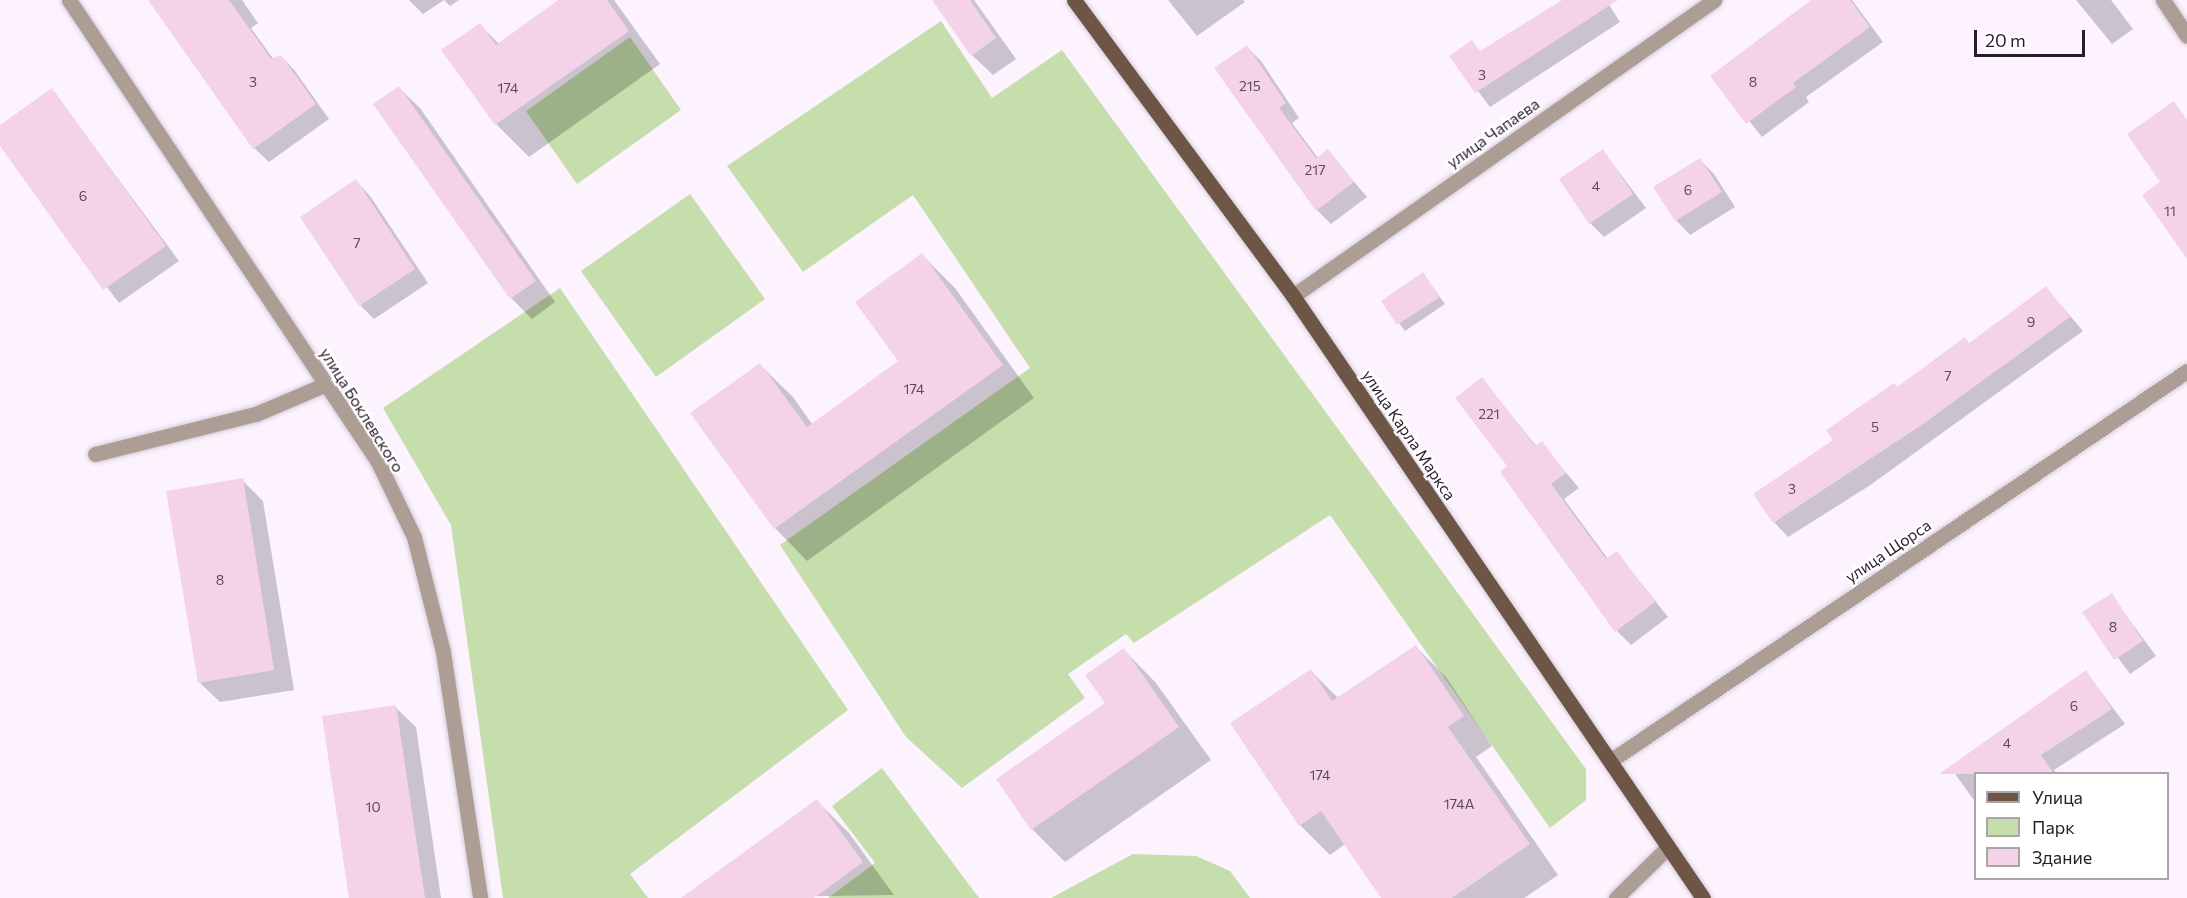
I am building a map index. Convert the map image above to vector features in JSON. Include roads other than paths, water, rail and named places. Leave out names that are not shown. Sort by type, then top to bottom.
[{"type":"main road","name":"улица Карла Маркса","points":[[1074,0],[1293,296],[1703,898]]},
{"type":"street","name":"улица Боклевского","points":[[69,0],[378,462],[414,537],[442,652],[480,898]]},
{"type":"street","name":"улица Чапаева","points":[[1293,296],[1714,0]]},
{"type":"street","points":[[2163,0],[2187,36]]},
{"type":"street","name":"улица Щорса","points":[[1610,761],[2187,371]]},
{"type":"street","points":[[94,454],[256,414],[326,384]]},
{"type":"street","points":[[1616,898],[1668,847]]}]
